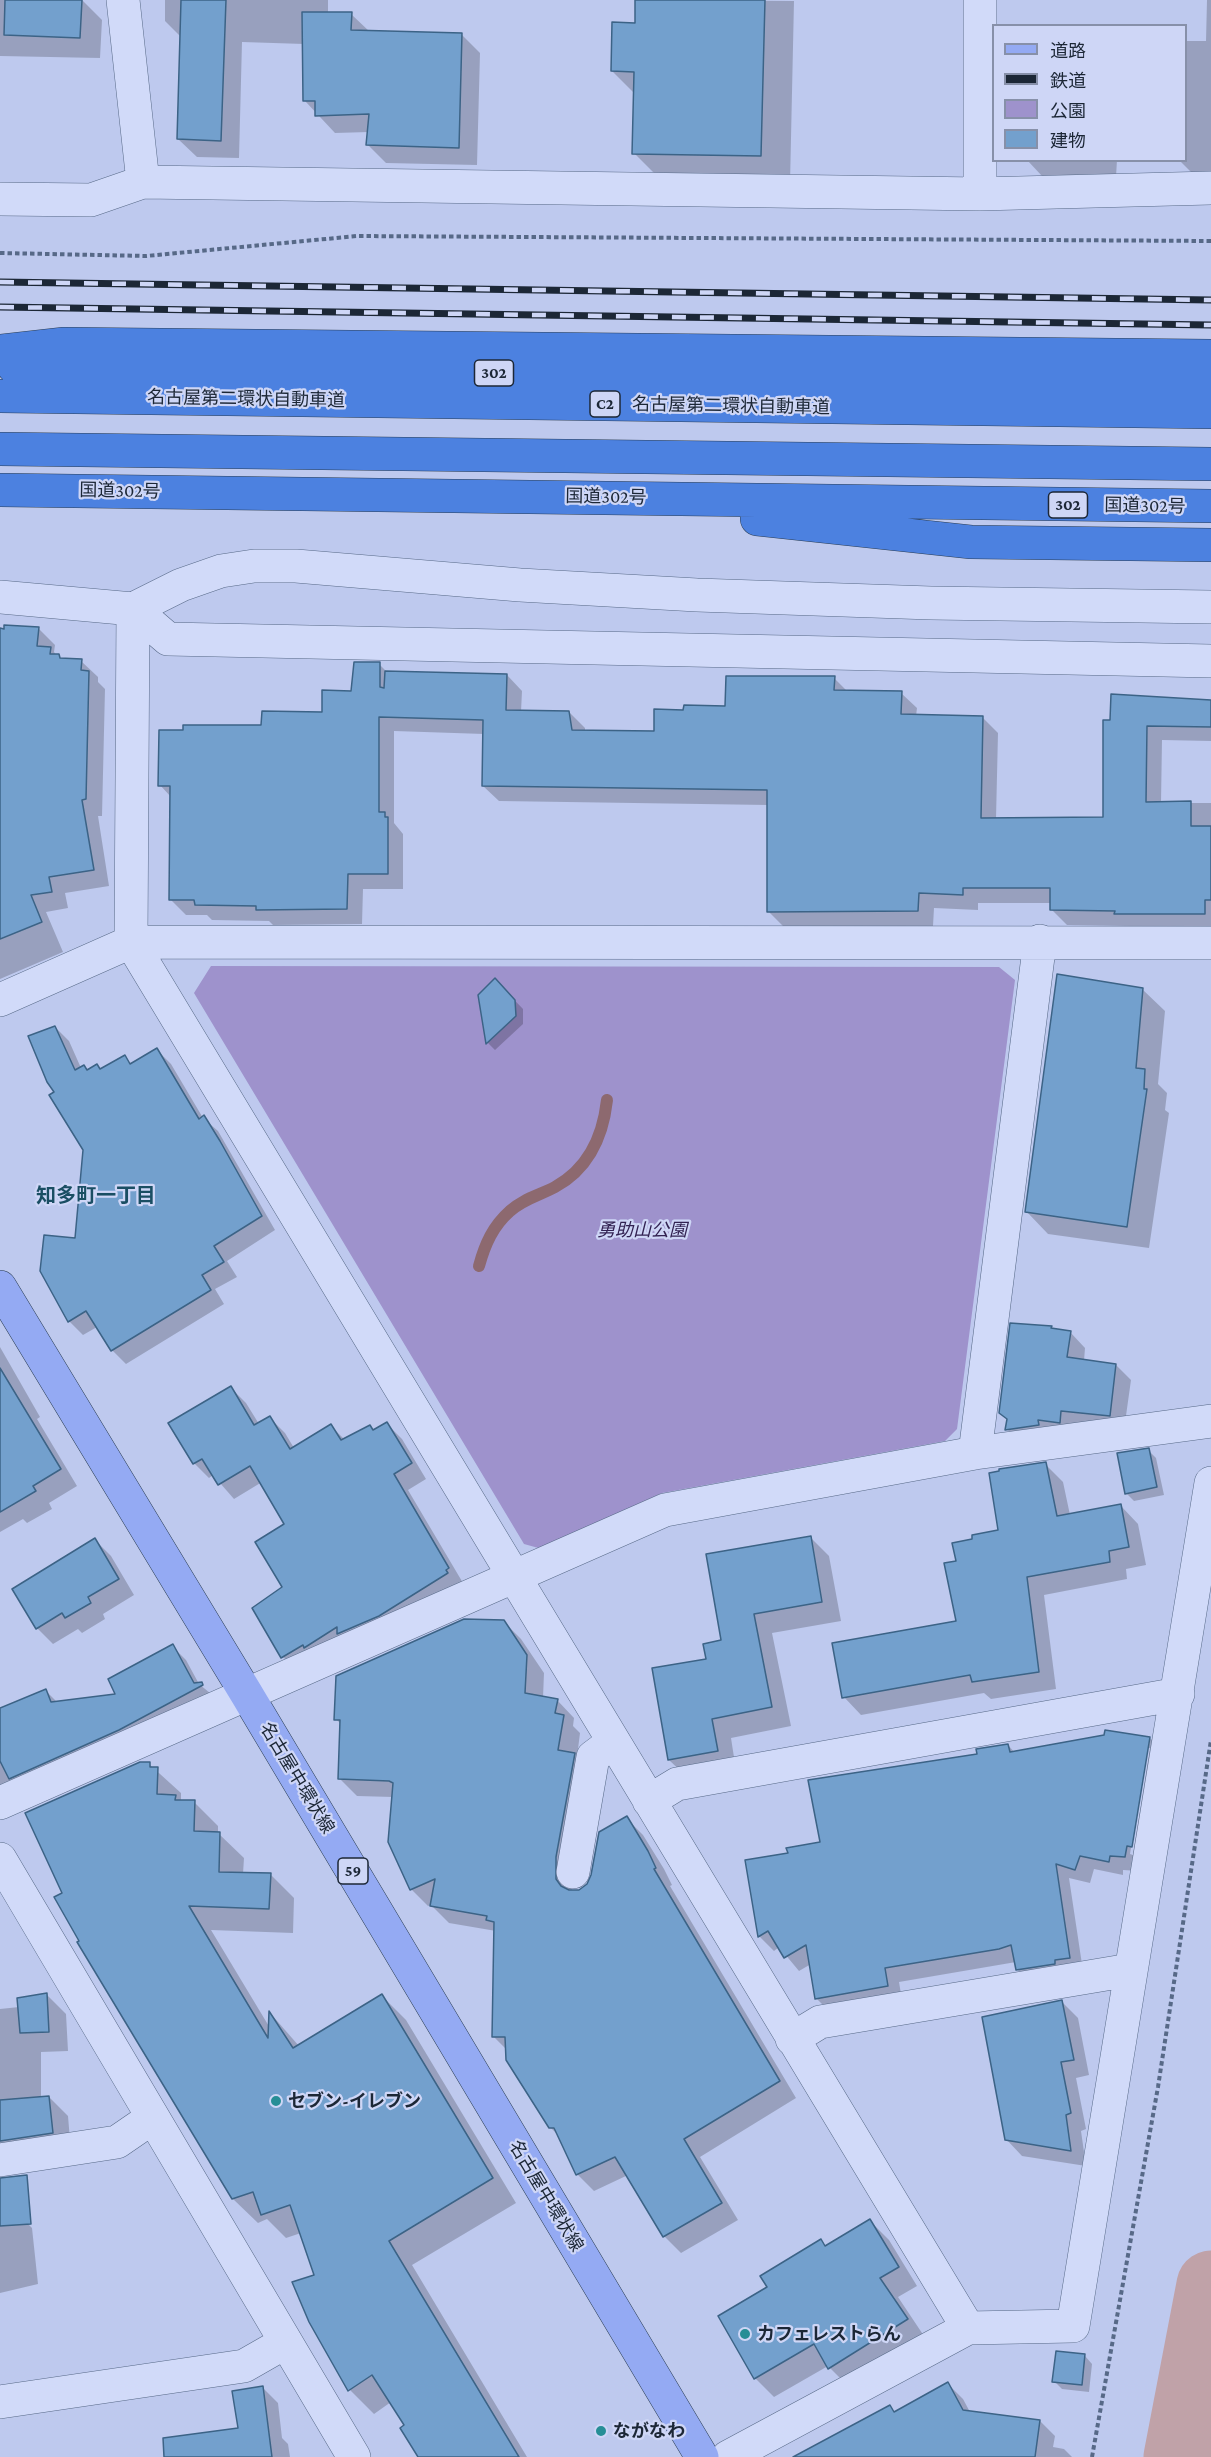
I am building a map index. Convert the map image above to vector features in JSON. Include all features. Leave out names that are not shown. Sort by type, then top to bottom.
[{"type":"highway","points":[[0,351],[64,344],[988,367],[1211,356]]},
{"type":"highway","name":"302","points":[[0,367],[988,367],[1211,384]]},
{"type":"highway","name":"名古屋第二環状自動車道","points":[[0,396],[1211,412]]},
{"type":"highway","points":[[0,449],[1211,464]]},
{"type":"highway","name":"国道302号","points":[[0,490],[540,495],[1211,506]]},
{"type":"highway","points":[[540,495],[971,542],[1211,545]]},
{"type":"main road","name":"名古屋中環状線","points":[[0,1287],[246,1693],[702,2457]]},
{"type":"street","points":[[123,0],[143,182]]},
{"type":"street","points":[[980,0],[980,194]]},
{"type":"street","points":[[0,199],[91,200],[143,182],[980,194],[1211,188]]},
{"type":"street","points":[[2,597],[133,609],[181,585],[221,571],[254,566],[296,566],[520,585],[697,595],[931,603],[1211,607]]},
{"type":"street","points":[[133,609],[168,639],[1211,661]]},
{"type":"street","points":[[133,609],[131,942],[968,2328]]},
{"type":"street","points":[[975,1453],[1040,941]]},
{"type":"street","points":[[0,1000],[131,942],[1040,941],[1211,943]]},
{"type":"street","points":[[0,1803],[665,1510],[975,1453],[1211,1421]]},
{"type":"street","points":[[728,2457],[968,2328],[1073,2326],[1211,1483]]},
{"type":"street","points":[[649,1801],[676,1784],[1178,1695]]},
{"type":"street","points":[[573,1872],[593,1757],[613,1742]]},
{"type":"street","points":[[0,1859],[354,2457]]},
{"type":"street","points":[[792,2039],[820,2022],[1130,1970]]},
{"type":"street","points":[[0,2160],[117,2142],[152,2118]]},
{"type":"street","points":[[0,2402],[244,2366],[286,2342]]},
{"type":"path","points":[[0,253],[146,255],[357,236],[1211,241]]},
{"type":"path","points":[[1092,2457],[1158,2087],[1211,1740]]},
{"type":"green space","name":"勇助山公園","points":[[211,966],[999,967],[1015,980],[957,1429],[945,1441],[662,1493],[542,1549],[524,1544],[194,993]]},
{"type":"building","points":[[5,0],[82,0],[80,38],[4,35]]},
{"type":"building","points":[[181,0],[226,0],[221,141],[177,139]]},
{"type":"building","points":[[635,0],[765,0],[761,156],[632,154],[634,72],[611,71],[612,22],[635,23]]},
{"type":"building","points":[[302,12],[352,12],[351,30],[462,33],[459,148],[366,145],[369,114],[315,116],[315,101],[303,101]]},
{"type":"building","points":[[4,625],[39,627],[37,646],[51,647],[50,654],[59,654],[60,658],[82,659],[81,670],[89,671],[86,799],[82,800],[94,870],[49,877],[52,892],[31,895],[42,922],[0,939],[0,628],[4,629]]},
{"type":"building","points":[[354,662],[380,662],[380,687],[384,688],[385,671],[507,674],[506,710],[569,711],[572,730],[654,731],[654,709],[683,710],[684,705],[725,706],[726,676],[835,676],[834,690],[902,691],[901,714],[983,716],[981,818],[1103,817],[1103,720],[1110,720],[1111,694],[1211,700],[1211,727],[1147,726],[1146,802],[1191,801],[1191,826],[1211,826],[1211,900],[1205,900],[1205,914],[1114,914],[1115,911],[1050,910],[1050,888],[963,888],[963,895],[919,893],[918,911],[767,912],[767,790],[482,786],[483,720],[379,717],[379,812],[385,812],[385,817],[388,817],[388,874],[348,874],[347,909],[256,910],[256,906],[195,905],[194,900],[169,900],[170,786],[158,786],[159,730],[183,730],[183,725],[261,725],[262,711],[322,712],[322,690],[351,691]]},
{"type":"building","points":[[1057,974],[1143,988],[1136,1068],[1145,1069],[1144,1089],[1147,1089],[1127,1227],[1025,1212]]},
{"type":"building","points":[[495,978],[515,1000],[516,1016],[486,1044],[478,995]]},
{"type":"building","points":[[55,1026],[75,1070],[84,1065],[87,1070],[97,1064],[100,1069],[125,1055],[130,1064],[157,1048],[199,1119],[204,1115],[262,1216],[214,1246],[224,1262],[202,1275],[211,1290],[111,1351],[86,1311],[68,1322],[40,1271],[44,1235],[75,1238],[83,1150],[49,1095],[54,1092],[47,1082],[28,1036]]},
{"type":"building","points":[[1010,1323],[1052,1326],[1051,1328],[1071,1331],[1067,1357],[1116,1364],[1110,1416],[1061,1411],[1060,1423],[1038,1420],[1039,1425],[1005,1430],[1007,1419],[999,1413]]},
{"type":"building","points":[[0,1368],[61,1469],[33,1486],[36,1491],[0,1512]]},
{"type":"building","points":[[231,1386],[254,1425],[270,1416],[290,1449],[331,1424],[341,1440],[370,1425],[373,1430],[387,1422],[412,1463],[394,1474],[449,1568],[446,1570],[448,1573],[379,1616],[337,1634],[337,1627],[304,1648],[303,1645],[281,1658],[252,1608],[282,1587],[255,1542],[284,1524],[250,1466],[218,1485],[202,1459],[193,1464],[168,1423]]},
{"type":"building","points":[[1149,1448],[1157,1487],[1125,1494],[1117,1453]]},
{"type":"building","points":[[1046,1462],[1057,1516],[1121,1504],[1129,1547],[1109,1551],[1110,1562],[1027,1577],[1039,1672],[972,1682],[970,1675],[842,1698],[832,1643],[956,1621],[944,1563],[956,1561],[952,1543],[972,1539],[972,1535],[998,1530],[989,1473],[999,1471],[999,1469]]},
{"type":"building","points":[[811,1536],[822,1602],[754,1614],[772,1707],[712,1719],[718,1751],[668,1760],[652,1668],[706,1659],[703,1644],[721,1640],[706,1554]]},
{"type":"building","points":[[95,1538],[119,1579],[88,1597],[91,1603],[65,1618],[62,1613],[36,1629],[12,1589]]},
{"type":"building","points":[[464,1619],[504,1620],[527,1655],[525,1693],[558,1699],[555,1713],[564,1715],[558,1750],[575,1753],[556,1857],[556,1879],[561,1886],[569,1890],[579,1890],[587,1884],[591,1875],[599,1832],[627,1816],[648,1851],[656,1868],[654,1869],[780,2081],[684,2139],[722,2203],[663,2237],[615,2157],[576,2175],[554,2128],[549,2128],[506,2060],[505,2037],[492,2037],[494,1922],[486,1920],[487,1916],[430,1906],[435,1879],[410,1890],[388,1842],[393,1783],[338,1779],[340,1720],[334,1720],[336,1676]]},
{"type":"building","points":[[173,1644],[194,1683],[202,1682],[203,1685],[119,1730],[9,1779],[0,1761],[0,1708],[46,1689],[51,1702],[115,1694],[108,1679]]},
{"type":"building","points":[[1105,1730],[1150,1737],[1132,1847],[1127,1846],[1125,1857],[1110,1856],[1109,1862],[1080,1856],[1075,1870],[1056,1864],[1070,1958],[1055,1960],[1055,1964],[1016,1970],[1011,1945],[885,1968],[888,1986],[815,1999],[806,1945],[784,1958],[768,1931],[758,1937],[745,1860],[788,1853],[786,1848],[820,1842],[808,1780],[977,1754],[976,1749],[1008,1744],[1010,1752],[1104,1735]]},
{"type":"building","points":[[140,1762],[150,1762],[150,1767],[158,1767],[157,1794],[176,1795],[175,1800],[195,1800],[194,1831],[220,1832],[219,1872],[271,1873],[269,1909],[189,1906],[268,2038],[269,2011],[293,2048],[382,1994],[493,2178],[389,2241],[519,2457],[418,2457],[400,2428],[404,2425],[372,2375],[348,2391],[309,2322],[292,2282],[314,2275],[290,2205],[261,2215],[253,2192],[232,2199],[77,1942],[79,1941],[54,1897],[62,1893],[25,1813]]},
{"type":"building","points":[[47,1993],[49,2032],[20,2033],[17,1998]]},
{"type":"building","points":[[1062,2000],[1074,2060],[1061,2062],[1071,2113],[1066,2115],[1071,2151],[1005,2140],[982,2017]]},
{"type":"building","points":[[49,2096],[53,2133],[0,2141],[0,2100]]},
{"type":"building","points":[[27,2175],[31,2224],[0,2226],[0,2178]]},
{"type":"building","points":[[870,2219],[899,2267],[880,2278],[908,2319],[828,2369],[814,2344],[754,2379],[718,2316],[767,2287],[760,2276],[821,2239],[825,2246]]},
{"type":"building","points":[[1056,2351],[1085,2354],[1082,2385],[1052,2382]]},
{"type":"building","points":[[948,2382],[963,2410],[1040,2420],[1035,2457],[793,2457],[890,2405],[894,2412]]},
{"type":"building","points":[[263,2386],[272,2457],[164,2457],[163,2438],[238,2428],[232,2391]]},
{"type":"waterway","points":[[479,1266],[490,1236],[510,1211],[520,1203],[567,1180],[585,1161],[602,1126],[607,1100]]},
{"type":"waterway","points":[[1178,2457],[1211,2285]]},
{"type":"railway","points":[[0,282],[1211,300]]},
{"type":"railway","points":[[0,307],[1211,325]]},
{"type":"place","name":"セブン-イレブン","points":[[276,2101]]},
{"type":"place","name":"カフェレストらん","points":[[745,2334]]},
{"type":"place","name":"ながなわ","points":[[601,2431]]},
{"type":"district","name":"知多町一丁目","points":[[96,1196]]}]
